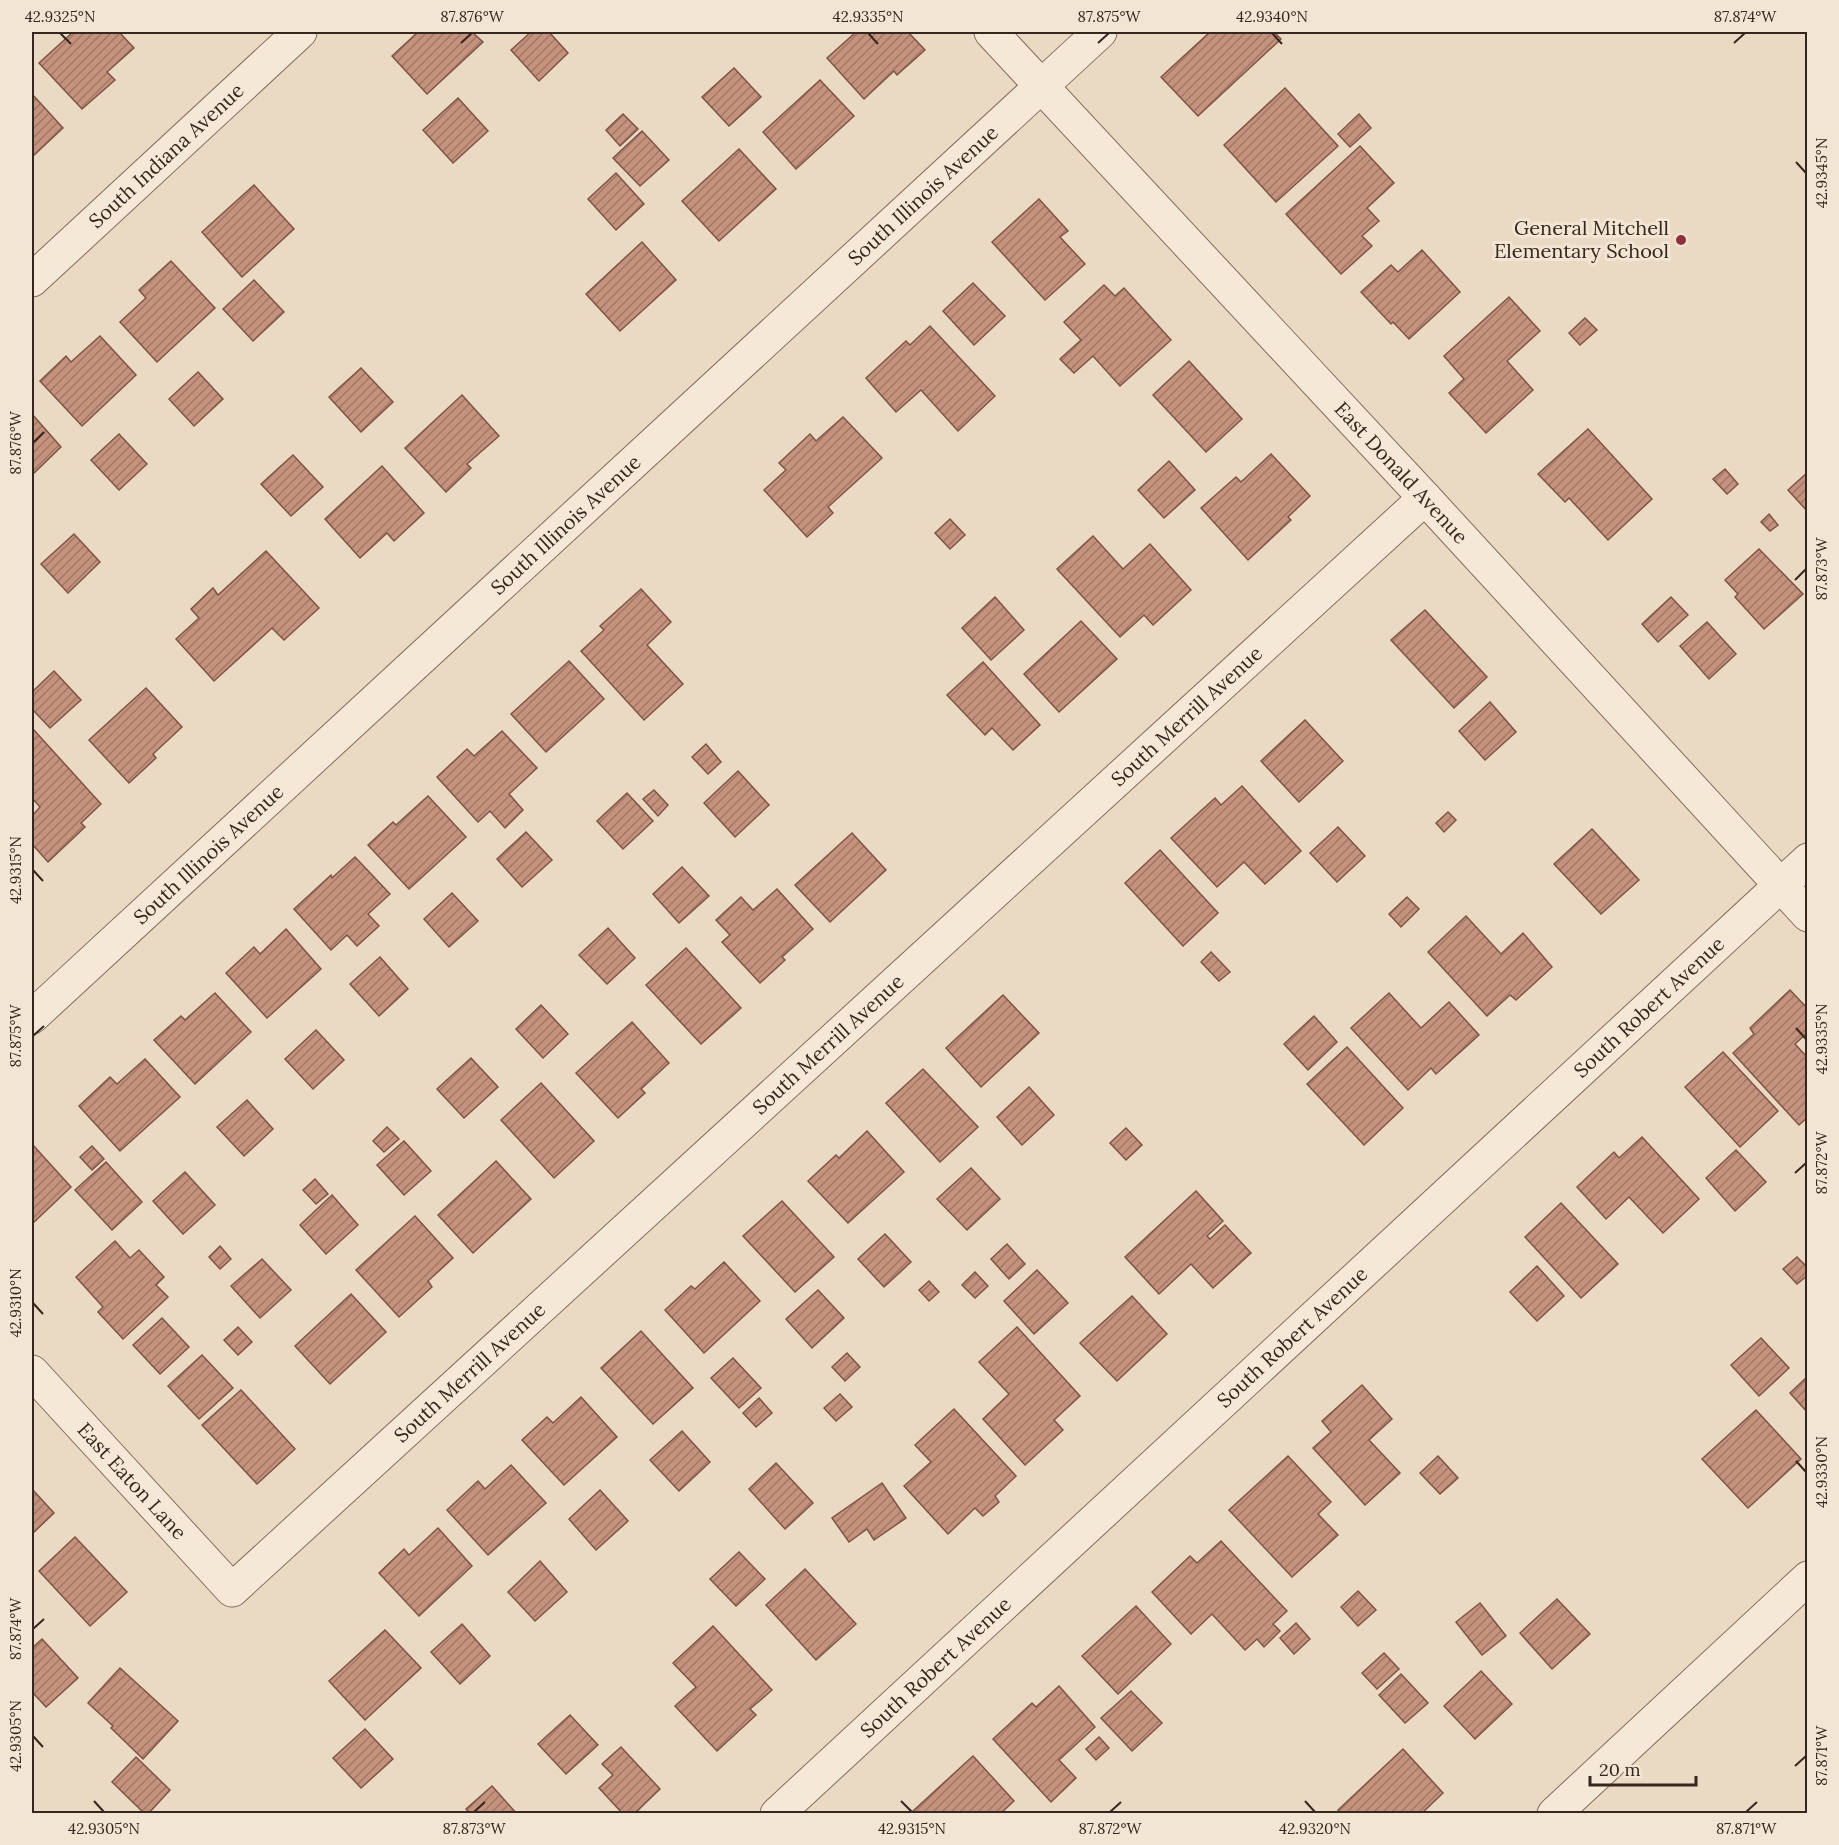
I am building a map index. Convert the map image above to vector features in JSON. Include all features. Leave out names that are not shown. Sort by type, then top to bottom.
[{"type":"street","name":"South Indiana Avenue","points":[[32,280],[300,32]]},
{"type":"street","name":"East Donald Avenue","points":[[991,32],[1425,498],[1808,915]]},
{"type":"street","name":"South Illinois Avenue","points":[[32,1017],[1100,32]]},
{"type":"street","name":"South Merrill Avenue","points":[[232,1590],[1425,498]]},
{"type":"street","name":"South Robert Avenue","points":[[777,1814],[1808,861]]},
{"type":"street","name":"East Eaton Lane","points":[[32,1372],[232,1590]]},
{"type":"street","points":[[1554,1814],[1808,1578]]},
{"type":"building","points":[[73,32],[119,32],[134,48],[107,72],[115,80],[82,109],[39,63]]},
{"type":"building","points":[[418,32],[472,32],[483,42],[427,94],[392,56]]},
{"type":"building","points":[[531,32],[549,32],[568,53],[539,81],[511,50]]},
{"type":"building","points":[[856,32],[908,32],[925,50],[897,75],[894,71],[864,99],[827,58]]},
{"type":"building","points":[[1210,32],[1274,32],[1281,39],[1198,116],[1161,77]]},
{"type":"building","points":[[734,68],[761,97],[729,126],[702,97]]},
{"type":"building","points":[[820,80],[854,116],[796,169],[763,132]]},
{"type":"building","points":[[1285,88],[1338,146],[1276,202],[1224,145]]},
{"type":"building","points":[[32,94],[63,128],[32,157]]},
{"type":"building","points":[[458,98],[488,131],[453,163],[423,130]]},
{"type":"building","points":[[623,114],[638,129],[620,146],[606,130]]},
{"type":"building","points":[[1359,114],[1371,128],[1350,147],[1338,134]]},
{"type":"building","points":[[642,131],[669,160],[640,186],[613,158]]},
{"type":"building","points":[[1360,146],[1394,183],[1367,208],[1379,221],[1362,236],[1372,246],[1341,274],[1286,214]]},
{"type":"building","points":[[739,149],[776,189],[719,241],[682,201]]},
{"type":"building","points":[[616,173],[644,204],[616,230],[588,199]]},
{"type":"building","points":[[254,185],[294,229],[242,277],[202,232]]},
{"type":"building","points":[[1039,199],[1068,231],[1060,237],[1085,264],[1045,300],[992,242]]},
{"type":"building","points":[[642,242],[676,280],[620,331],[586,294]]},
{"type":"building","points":[[1422,250],[1460,292],[1409,339],[1393,322],[1391,324],[1361,292],[1391,265],[1398,272]]},
{"type":"building","points":[[171,261],[215,308],[157,362],[120,322],[146,298],[139,290]]},
{"type":"building","points":[[254,280],[284,312],[253,341],[223,309]]},
{"type":"building","points":[[973,283],[1005,316],[974,345],[943,311]]},
{"type":"building","points":[[1104,285],[1115,296],[1124,288],[1171,340],[1120,386],[1093,356],[1074,373],[1060,359],[1081,340],[1064,322]]},
{"type":"building","points":[[1509,297],[1540,331],[1507,361],[1533,390],[1486,433],[1449,393],[1464,379],[1444,356]]},
{"type":"building","points":[[1585,318],[1597,330],[1580,345],[1569,333]]},
{"type":"building","points":[[930,326],[995,396],[958,431],[921,390],[896,412],[866,378],[906,341],[910,345]]},
{"type":"building","points":[[100,336],[136,375],[82,426],[40,381],[66,356],[71,362]]},
{"type":"building","points":[[1189,361],[1242,419],[1206,452],[1153,395]]},
{"type":"building","points":[[361,368],[393,402],[361,432],[329,397]]},
{"type":"building","points":[[198,372],[223,399],[194,426],[169,399]]},
{"type":"building","points":[[462,395],[499,436],[467,464],[471,468],[446,492],[405,448]]},
{"type":"building","points":[[32,414],[61,447],[32,475]]},
{"type":"building","points":[[843,417],[882,458],[828,507],[833,513],[807,537],[764,490],[786,470],[779,463],[810,434],[816,441]]},
{"type":"building","points":[[1588,429],[1652,499],[1608,540],[1569,498],[1565,502],[1538,474]]},
{"type":"building","points":[[119,434],[147,464],[119,490],[91,460]]},
{"type":"building","points":[[1271,454],[1310,496],[1288,517],[1291,520],[1248,560],[1201,508],[1236,477],[1241,482]]},
{"type":"building","points":[[293,455],[323,487],[291,516],[261,484]]},
{"type":"building","points":[[1169,461],[1195,490],[1164,518],[1138,490]]},
{"type":"building","points":[[382,466],[424,513],[394,541],[387,533],[360,558],[325,519]]},
{"type":"building","points":[[1725,469],[1738,484],[1727,494],[1713,479]]},
{"type":"building","points":[[1808,472],[1808,512],[1788,490]]},
{"type":"building","points":[[1769,514],[1778,525],[1770,531],[1761,522]]},
{"type":"building","points":[[950,519],[965,535],[950,549],[935,533]]},
{"type":"building","points":[[74,534],[100,562],[68,593],[41,564]]},
{"type":"building","points":[[1093,536],[1123,569],[1150,544],[1191,590],[1153,625],[1144,615],[1120,637],[1057,569]]},
{"type":"building","points":[[1759,549],[1803,594],[1764,629],[1735,597],[1738,594],[1725,580]]},
{"type":"building","points":[[266,551],[319,608],[284,640],[272,628],[214,681],[176,639],[199,618],[191,609],[213,588],[218,595]]},
{"type":"building","points":[[641,589],[671,622],[647,645],[683,684],[644,720],[581,651],[604,630],[600,626]]},
{"type":"building","points":[[995,597],[1024,630],[991,660],[962,628]]},
{"type":"building","points":[[1671,597],[1688,615],[1658,642],[1642,624]]},
{"type":"building","points":[[1425,610],[1487,677],[1454,708],[1391,640]]},
{"type":"building","points":[[1081,621],[1117,659],[1059,712],[1024,674]]},
{"type":"building","points":[[1707,622],[1736,654],[1709,679],[1680,646]]},
{"type":"building","points":[[569,661],[604,699],[546,752],[511,714]]},
{"type":"building","points":[[983,662],[1040,725],[1013,750],[992,728],[985,735],[947,695]]},
{"type":"building","points":[[54,671],[81,700],[50,728],[32,709],[32,692]]},
{"type":"building","points":[[146,688],[182,727],[153,754],[156,758],[129,783],[89,740]]},
{"type":"building","points":[[1490,702],[1516,732],[1485,760],[1459,731]]},
{"type":"building","points":[[1305,720],[1343,761],[1299,802],[1261,761]]},
{"type":"building","points":[[33,729],[101,804],[81,823],[85,827],[48,862],[32,844],[32,816],[40,807],[32,798]]},
{"type":"building","points":[[502,731],[537,768],[509,794],[523,810],[505,828],[490,811],[478,822],[437,777],[467,749],[474,756]]},
{"type":"building","points":[[706,744],[721,762],[708,774],[692,757]]},
{"type":"building","points":[[738,771],[769,805],[735,837],[704,803]]},
{"type":"building","points":[[1242,786],[1301,851],[1265,884],[1244,862],[1217,887],[1171,838],[1215,798],[1221,805]]},
{"type":"building","points":[[654,790],[668,805],[658,816],[643,799]]},
{"type":"building","points":[[627,793],[653,821],[623,849],[597,821]]},
{"type":"building","points":[[428,796],[466,837],[409,889],[368,845],[393,822],[396,825]]},
{"type":"building","points":[[1448,812],[1456,820],[1444,832],[1436,823]]},
{"type":"building","points":[[1338,827],[1365,856],[1337,882],[1310,853]]},
{"type":"building","points":[[1592,829],[1639,880],[1601,914],[1554,864]]},
{"type":"building","points":[[526,832],[552,860],[522,887],[497,859]]},
{"type":"building","points":[[852,833],[886,870],[830,922],[795,885]]},
{"type":"building","points":[[1160,850],[1218,913],[1183,946],[1125,883]]},
{"type":"building","points":[[355,857],[390,894],[368,914],[379,926],[357,946],[347,935],[331,950],[294,909],[331,875],[332,878]]},
{"type":"building","points":[[682,867],[709,896],[679,923],[653,894]]},
{"type":"building","points":[[777,889],[813,929],[782,957],[785,960],[760,983],[722,942],[730,935],[716,920],[741,897],[753,910]]},
{"type":"building","points":[[452,893],[478,921],[449,947],[424,919]]},
{"type":"building","points":[[1407,897],[1419,909],[1401,927],[1389,914]]},
{"type":"building","points":[[1466,916],[1501,954],[1523,933],[1552,967],[1516,1000],[1510,995],[1487,1016],[1428,952]]},
{"type":"building","points":[[608,928],[635,958],[607,984],[579,955]]},
{"type":"building","points":[[286,929],[321,969],[267,1018],[226,973],[254,947],[260,954]]},
{"type":"building","points":[[686,948],[741,1008],[701,1044],[646,985]]},
{"type":"building","points":[[1211,952],[1230,972],[1219,981],[1201,962]]},
{"type":"building","points":[[380,957],[408,989],[379,1016],[350,984]]},
{"type":"building","points":[[1790,990],[1808,1009],[1808,1032],[1795,1044],[1808,1058],[1808,1117],[1799,1125],[1733,1053],[1754,1034],[1750,1028]]},
{"type":"building","points":[[215,993],[251,1032],[195,1084],[154,1040],[181,1016],[185,1020]]},
{"type":"building","points":[[1389,993],[1421,1028],[1449,1002],[1479,1035],[1436,1074],[1431,1068],[1408,1090],[1351,1028]]},
{"type":"building","points":[[1003,995],[1039,1033],[981,1087],[946,1048]]},
{"type":"building","points":[[541,1005],[568,1034],[543,1058],[516,1029]]},
{"type":"building","points":[[1314,1016],[1337,1042],[1308,1070],[1284,1044]]},
{"type":"building","points":[[632,1022],[669,1063],[641,1089],[645,1093],[618,1118],[576,1073]]},
{"type":"building","points":[[316,1030],[344,1060],[313,1089],[285,1059]]},
{"type":"building","points":[[1347,1047],[1403,1108],[1364,1145],[1307,1084]]},
{"type":"building","points":[[1723,1052],[1778,1111],[1740,1147],[1685,1087]]},
{"type":"building","points":[[471,1058],[498,1087],[464,1118],[437,1089]]},
{"type":"building","points":[[145,1059],[180,1097],[120,1151],[79,1106],[110,1077],[117,1084]]},
{"type":"building","points":[[923,1069],[978,1127],[940,1162],[886,1103]]},
{"type":"building","points":[[541,1083],[594,1141],[554,1178],[501,1120]]},
{"type":"building","points":[[1029,1087],[1054,1115],[1022,1145],[997,1117]]},
{"type":"building","points":[[247,1100],[273,1129],[244,1156],[217,1127]]},
{"type":"building","points":[[387,1127],[399,1139],[384,1152],[373,1141]]},
{"type":"building","points":[[1126,1128],[1142,1145],[1126,1160],[1110,1143]]},
{"type":"building","points":[[867,1131],[904,1172],[848,1223],[808,1181],[836,1155],[839,1158]]},
{"type":"building","points":[[1642,1137],[1699,1199],[1663,1233],[1629,1197],[1606,1219],[1577,1187],[1614,1152],[1619,1158]]},
{"type":"building","points":[[404,1141],[431,1171],[404,1195],[377,1165]]},
{"type":"building","points":[[32,1144],[71,1187],[32,1224]]},
{"type":"building","points":[[92,1146],[104,1159],[92,1170],[80,1157]]},
{"type":"building","points":[[1736,1150],[1766,1182],[1735,1211],[1706,1178]]},
{"type":"building","points":[[496,1161],[531,1199],[473,1253],[438,1215]]},
{"type":"building","points":[[106,1162],[142,1202],[112,1230],[75,1190]]},
{"type":"building","points":[[971,1168],[1000,1199],[967,1230],[937,1199]]},
{"type":"building","points":[[185,1172],[215,1205],[183,1234],[153,1201]]},
{"type":"building","points":[[315,1179],[328,1194],[316,1204],[303,1190]]},
{"type":"building","points":[[1196,1191],[1223,1221],[1207,1236],[1210,1239],[1225,1225],[1251,1253],[1213,1288],[1191,1264],[1159,1294],[1125,1257]]},
{"type":"building","points":[[332,1195],[358,1225],[326,1254],[300,1225]]},
{"type":"building","points":[[782,1201],[834,1257],[795,1292],[743,1236]]},
{"type":"building","points":[[1561,1203],[1618,1264],[1581,1298],[1525,1237]]},
{"type":"building","points":[[415,1216],[453,1258],[428,1281],[432,1287],[399,1317],[356,1270]]},
{"type":"building","points":[[885,1234],[911,1262],[884,1287],[858,1259]]},
{"type":"building","points":[[115,1241],[130,1258],[139,1250],[164,1277],[156,1285],[168,1297],[123,1339],[98,1312],[103,1307],[76,1277]]},
{"type":"building","points":[[1007,1244],[1025,1264],[1009,1279],[991,1259]]},
{"type":"building","points":[[220,1246],[231,1259],[220,1269],[209,1257]]},
{"type":"building","points":[[1797,1257],[1808,1268],[1808,1275],[1797,1284],[1783,1269]]},
{"type":"building","points":[[262,1259],[291,1290],[260,1318],[231,1286]]},
{"type":"building","points":[[724,1262],[760,1301],[704,1353],[665,1310],[691,1286],[695,1289]]},
{"type":"building","points":[[1537,1266],[1564,1296],[1537,1321],[1510,1292]]},
{"type":"building","points":[[1037,1270],[1068,1303],[1034,1334],[1004,1301]]},
{"type":"building","points":[[975,1272],[988,1286],[975,1298],[962,1285]]},
{"type":"building","points":[[929,1281],[939,1292],[929,1301],[919,1290]]},
{"type":"building","points":[[818,1290],[844,1318],[812,1348],[786,1319]]},
{"type":"building","points":[[351,1294],[386,1332],[330,1384],[295,1346]]},
{"type":"building","points":[[1132,1296],[1167,1334],[1117,1381],[1080,1343]]},
{"type":"building","points":[[162,1318],[189,1347],[160,1374],[133,1345]]},
{"type":"building","points":[[238,1327],[252,1342],[238,1355],[224,1340]]},
{"type":"building","points":[[1017,1327],[1080,1396],[1054,1420],[1063,1430],[1025,1465],[983,1419],[1009,1394],[979,1362]]},
{"type":"building","points":[[641,1331],[693,1388],[653,1424],[601,1368]]},
{"type":"building","points":[[1761,1338],[1789,1368],[1759,1396],[1731,1365]]},
{"type":"building","points":[[847,1353],[860,1367],[845,1381],[832,1367]]},
{"type":"building","points":[[202,1355],[233,1388],[199,1419],[168,1386]]},
{"type":"building","points":[[733,1358],[761,1388],[739,1408],[711,1378]]},
{"type":"building","points":[[1808,1376],[1808,1413],[1790,1393]]},
{"type":"building","points":[[1362,1385],[1392,1419],[1369,1440],[1400,1473],[1365,1505],[1313,1448],[1331,1432],[1322,1421]]},
{"type":"building","points":[[241,1390],[295,1449],[257,1484],[202,1425]]},
{"type":"building","points":[[840,1394],[852,1407],[836,1421],[824,1408]]},
{"type":"building","points":[[581,1397],[617,1437],[564,1485],[522,1440],[547,1417],[553,1423]]},
{"type":"building","points":[[759,1398],[772,1413],[756,1427],[743,1413]]},
{"type":"building","points":[[954,1409],[1016,1476],[995,1496],[999,1502],[983,1516],[975,1508],[948,1534],[904,1486],[931,1462],[915,1445]]},
{"type":"building","points":[[1756,1410],[1801,1459],[1748,1508],[1702,1459]]},
{"type":"building","points":[[682,1431],[710,1462],[679,1491],[650,1460]]},
{"type":"building","points":[[1288,1456],[1331,1502],[1318,1514],[1338,1535],[1292,1577],[1229,1510]]},
{"type":"building","points":[[1438,1456],[1458,1478],[1440,1494],[1420,1473]]},
{"type":"building","points":[[776,1463],[813,1503],[785,1529],[749,1489]]},
{"type":"building","points":[[511,1465],[546,1503],[488,1555],[447,1510],[478,1481],[485,1489]]},
{"type":"building","points":[[882,1483],[906,1518],[874,1540],[867,1529],[849,1542],[832,1518]]},
{"type":"building","points":[[32,1489],[54,1513],[32,1534]]},
{"type":"building","points":[[600,1490],[628,1521],[596,1550],[569,1519]]},
{"type":"building","points":[[438,1528],[472,1566],[419,1616],[379,1573],[404,1549],[409,1555]]},
{"type":"building","points":[[75,1537],[127,1592],[90,1626],[39,1571]]},
{"type":"building","points":[[1221,1541],[1287,1611],[1273,1624],[1280,1631],[1264,1647],[1257,1639],[1245,1650],[1212,1614],[1191,1634],[1152,1592],[1190,1556],[1197,1563]]},
{"type":"building","points":[[739,1552],[765,1579],[736,1606],[710,1579]]},
{"type":"building","points":[[540,1561],[567,1592],[535,1621],[508,1592]]},
{"type":"building","points":[[805,1569],[856,1624],[816,1660],[766,1605]]},
{"type":"building","points":[[1358,1591],[1376,1610],[1358,1626],[1341,1607]]},
{"type":"building","points":[[1557,1599],[1590,1634],[1552,1669],[1520,1633]]},
{"type":"building","points":[[1480,1603],[1506,1636],[1482,1655],[1456,1622]]},
{"type":"building","points":[[1136,1606],[1171,1644],[1118,1694],[1082,1656]]},
{"type":"building","points":[[1296,1623],[1310,1639],[1294,1654],[1280,1638]]},
{"type":"building","points":[[462,1624],[490,1656],[460,1684],[431,1652]]},
{"type":"building","points":[[713,1626],[772,1690],[750,1709],[756,1715],[717,1751],[675,1706],[696,1687],[673,1663]]},
{"type":"building","points":[[385,1630],[421,1668],[365,1720],[329,1681]]},
{"type":"building","points":[[42,1639],[78,1678],[46,1707],[32,1692],[32,1648]]},
{"type":"building","points":[[1384,1653],[1399,1669],[1377,1689],[1362,1673]]},
{"type":"building","points":[[120,1668],[178,1721],[143,1759],[88,1703]]},
{"type":"building","points":[[1481,1671],[1512,1704],[1475,1739],[1444,1706]]},
{"type":"building","points":[[1401,1674],[1428,1703],[1405,1723],[1379,1695]]},
{"type":"building","points":[[1059,1686],[1095,1727],[1059,1760],[1076,1778],[1051,1802],[993,1739],[1032,1703],[1036,1707]]},
{"type":"building","points":[[1131,1691],[1162,1723],[1132,1751],[1101,1718]]},
{"type":"building","points":[[570,1715],[598,1745],[566,1774],[538,1744]]},
{"type":"building","points":[[365,1729],[393,1759],[361,1788],[333,1758]]},
{"type":"building","points":[[1099,1737],[1109,1748],[1096,1760],[1086,1749]]},
{"type":"building","points":[[621,1747],[660,1789],[634,1814],[623,1814],[599,1788],[613,1775],[602,1764]]},
{"type":"building","points":[[1403,1749],[1443,1793],[1421,1814],[1341,1814],[1338,1810]]},
{"type":"building","points":[[973,1756],[1014,1801],[1000,1814],[913,1814],[912,1812]]},
{"type":"building","points":[[136,1757],[170,1790],[148,1814],[145,1814],[112,1782]]},
{"type":"building","points":[[492,1786],[517,1814],[471,1814],[466,1809]]},
{"type":"place","name":"General Mitchell Elementary School","points":[[1681,240]]}]
